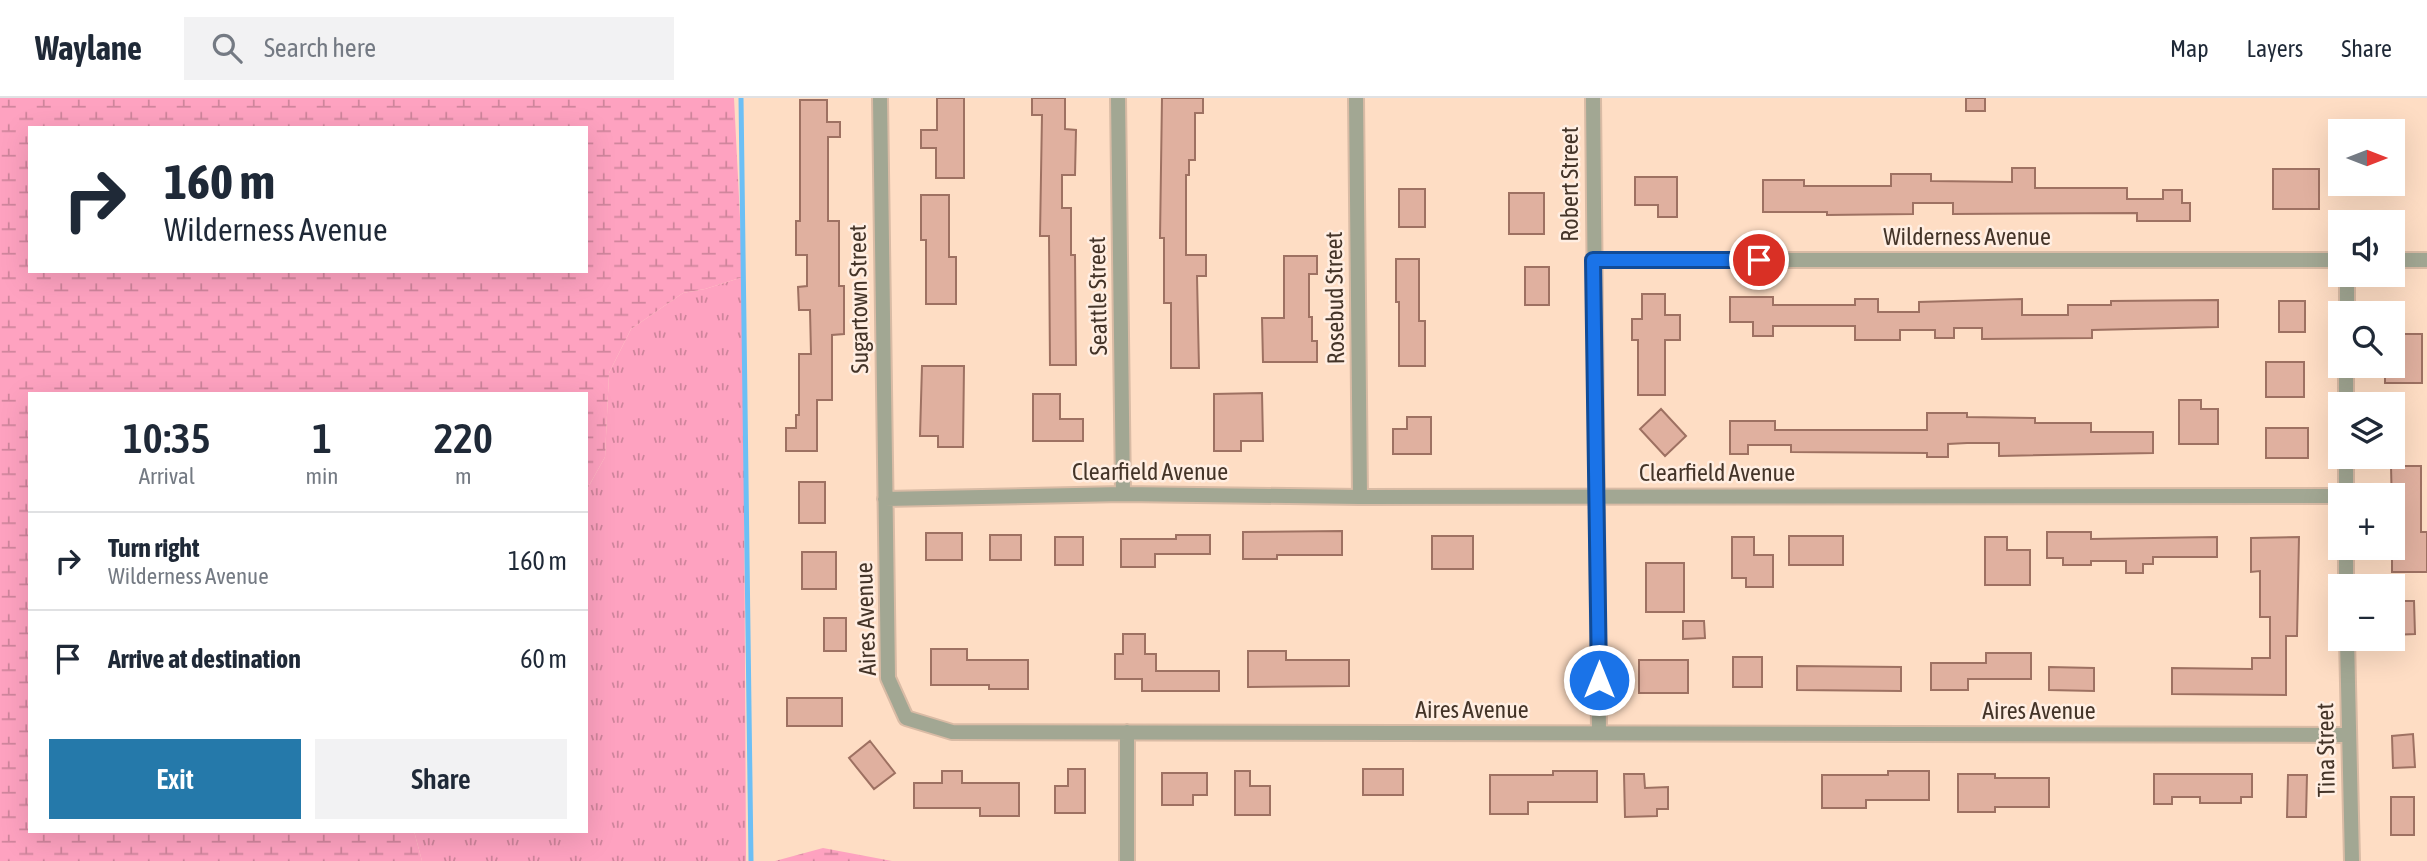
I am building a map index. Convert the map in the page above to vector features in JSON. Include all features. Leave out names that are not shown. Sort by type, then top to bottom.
[{"type":"street","name":"Sugartown Street","points":[[880,98],[885,499]]},
{"type":"street","name":"Seattle Street","points":[[1118,98],[1123,494]]},
{"type":"street","name":"Rosebud Street","points":[[1356,98],[1360,497]]},
{"type":"street","name":"Robert Street","points":[[1593,98],[1600,733]]},
{"type":"street","name":"Wilderness Avenue","points":[[1593,260],[2328,260]]},
{"type":"street","points":[[2405,260],[2427,260]]},
{"type":"street","name":"Clearfield Avenue","points":[[885,499],[1123,494],[1360,497],[2328,496]]},
{"type":"street","name":"Aires Avenue","points":[[885,499],[888,678],[906,718],[952,732],[2347,735]]},
{"type":"street","name":"Tina Street","points":[[2347,651],[2351,861]]},
{"type":"street","points":[[1127,732],[1127,861]]},
{"type":"green space","points":[[0,98],[734,98],[743,277],[683,293],[631,329],[609,373],[605,457],[588,487],[588,392],[28,392],[28,833],[415,833],[422,861],[0,861]]},
{"type":"green space","points":[[743,277],[746,861],[422,861],[415,833],[588,833],[588,487],[605,457],[609,373],[631,329],[683,293]]},
{"type":"green space","points":[[823,848],[892,861],[775,861]]},
{"type":"building","points":[[937,98],[964,98],[964,178],[936,178],[936,148],[921,148],[921,130],[937,130]]},
{"type":"building","points":[[1032,98],[1065,98],[1065,129],[1076,130],[1075,175],[1062,175],[1062,208],[1071,208],[1071,255],[1075,255],[1076,365],[1050,365],[1049,236],[1040,236],[1042,115],[1032,115]]},
{"type":"building","points":[[1162,98],[1203,98],[1203,113],[1195,113],[1195,160],[1189,160],[1189,175],[1186,175],[1186,255],[1206,255],[1206,276],[1197,276],[1199,368],[1171,368],[1171,303],[1164,303],[1164,238],[1160,238]]},
{"type":"building","points":[[1966,98],[1985,98],[1985,111],[1966,111]]},
{"type":"building","points":[[800,100],[827,100],[827,122],[840,122],[840,137],[828,137],[828,221],[839,221],[839,286],[844,286],[844,334],[832,335],[832,400],[817,400],[817,451],[786,451],[786,428],[796,428],[796,415],[799,415],[799,354],[811,354],[810,310],[799,310],[798,287],[807,286],[807,255],[796,255],[796,221],[800,221]]},
{"type":"building","points":[[2012,168],[2035,168],[2035,188],[2127,188],[2127,199],[2163,199],[2163,190],[2182,190],[2182,203],[2190,203],[2190,221],[2137,221],[2137,213],[1953,214],[1953,203],[1913,203],[1913,214],[1827,215],[1827,212],[1763,212],[1763,180],[1804,180],[1804,186],[1891,186],[1891,174],[1931,174],[1931,181],[2012,182]]},
{"type":"building","points":[[2273,169],[2319,169],[2319,209],[2273,209]]},
{"type":"building","points":[[1635,177],[1677,177],[1677,217],[1658,217],[1658,205],[1635,205]]},
{"type":"building","points":[[1399,189],[1425,189],[1425,227],[1399,227]]},
{"type":"building","points":[[1509,193],[1544,193],[1544,234],[1509,234]]},
{"type":"building","points":[[921,195],[949,195],[949,257],[956,257],[956,304],[926,304],[926,240],[921,240]]},
{"type":"building","points":[[1284,256],[1317,256],[1317,274],[1309,274],[1309,317],[1312,317],[1312,341],[1317,341],[1317,362],[1263,362],[1262,318],[1284,318]]},
{"type":"building","points":[[1396,259],[1419,259],[1419,321],[1425,321],[1425,366],[1399,366]]},
{"type":"building","points":[[1525,267],[1549,267],[1549,305],[1525,305]]},
{"type":"building","points":[[1642,294],[1665,294],[1665,315],[1680,315],[1680,340],[1665,340],[1665,395],[1638,395],[1638,340],[1632,340],[1632,319],[1642,319]]},
{"type":"building","points":[[1730,297],[1773,297],[1773,305],[1855,305],[1855,299],[1878,299],[1878,312],[1919,312],[1919,302],[2022,299],[2022,315],[2068,315],[2068,305],[2111,305],[2111,301],[2218,300],[2218,327],[2092,330],[2092,338],[1982,339],[1982,328],[1954,328],[1954,338],[1935,338],[1935,330],[1900,330],[1900,340],[1855,340],[1855,326],[1773,326],[1773,336],[1753,336],[1753,322],[1730,322]]},
{"type":"building","points":[[2279,301],[2305,301],[2305,332],[2279,332]]},
{"type":"building","points":[[2405,334],[2422,334],[2422,383],[2385,383],[2385,378],[2405,378]]},
{"type":"building","points":[[2266,362],[2304,362],[2304,397],[2266,397]]},
{"type":"building","points":[[922,366],[964,366],[963,447],[938,447],[938,436],[920,436]]},
{"type":"building","points":[[1262,393],[1263,441],[1241,441],[1241,451],[1214,451],[1214,394]]},
{"type":"building","points":[[1033,394],[1060,394],[1060,419],[1083,419],[1083,441],[1033,441]]},
{"type":"building","points":[[2179,400],[2201,400],[2201,409],[2218,409],[2218,444],[2179,444]]},
{"type":"building","points":[[1661,409],[1686,436],[1665,456],[1640,429]]},
{"type":"building","points":[[1927,413],[1967,413],[1967,417],[2035,418],[2035,423],[2091,423],[2091,432],[2153,432],[2153,453],[1999,456],[1999,443],[1967,443],[1948,444],[1948,457],[1927,457],[1927,453],[1791,452],[1791,445],[1748,445],[1748,454],[1730,454],[1730,421],[1775,421],[1775,430],[1927,430]]},
{"type":"building","points":[[1407,417],[1431,417],[1431,454],[1393,454],[1393,429],[1407,429]]},
{"type":"building","points":[[2266,428],[2308,428],[2308,458],[2266,458]]},
{"type":"building","points":[[2421,466],[2421,532],[2427,532],[2427,572],[2392,572],[2392,560],[2405,560],[2405,483],[2391,483],[2391,469]]},
{"type":"building","points":[[799,482],[825,482],[825,523],[799,523]]},
{"type":"building","points":[[1342,531],[1342,555],[1277,555],[1277,559],[1243,559],[1243,532]]},
{"type":"building","points":[[2047,532],[2091,532],[2091,539],[2217,537],[2217,557],[2153,557],[2153,564],[2143,564],[2143,573],[2126,573],[2126,561],[2091,561],[2091,565],[2063,565],[2063,558],[2047,558]]},
{"type":"building","points":[[926,533],[962,533],[962,560],[926,560]]},
{"type":"building","points":[[990,535],[1021,535],[1021,560],[990,560]]},
{"type":"building","points":[[1176,535],[1210,535],[1210,554],[1155,554],[1155,567],[1121,567],[1121,539],[1176,539]]},
{"type":"building","points":[[1432,536],[1473,536],[1473,569],[1432,569]]},
{"type":"building","points":[[1789,536],[1843,536],[1843,565],[1789,565]]},
{"type":"building","points":[[1055,537],[1083,537],[1083,565],[1055,565]]},
{"type":"building","points":[[1732,537],[1754,537],[1754,555],[1773,555],[1773,587],[1746,587],[1746,578],[1732,578]]},
{"type":"building","points":[[1985,537],[2007,537],[2007,550],[2030,550],[2030,585],[1985,585]]},
{"type":"building","points":[[2299,537],[2297,636],[2286,636],[2286,695],[2172,694],[2172,668],[2252,669],[2252,658],[2270,658],[2270,617],[2260,617],[2260,571],[2251,572],[2251,538]]},
{"type":"building","points":[[802,552],[836,552],[836,589],[802,589]]},
{"type":"building","points":[[1646,563],[1684,563],[1684,612],[1646,612]]},
{"type":"building","points":[[2405,601],[2414,601],[2415,634],[2405,634]]},
{"type":"building","points":[[824,618],[846,618],[846,651],[824,651]]},
{"type":"building","points":[[1683,621],[1704,621],[1705,638],[1683,639]]},
{"type":"building","points":[[1123,634],[1145,634],[1145,654],[1156,654],[1156,671],[1219,671],[1219,691],[1142,691],[1142,679],[1115,679],[1115,654],[1123,654]]},
{"type":"building","points":[[931,649],[967,649],[967,660],[1028,660],[1028,689],[989,689],[989,685],[931,685]]},
{"type":"building","points":[[1248,651],[1286,651],[1286,660],[1349,660],[1349,686],[1248,687]]},
{"type":"building","points":[[1986,653],[2031,653],[2031,679],[1968,679],[1968,690],[1931,690],[1931,663],[1986,663]]},
{"type":"building","points":[[1733,657],[1762,657],[1762,687],[1733,687]]},
{"type":"building","points":[[1639,660],[1688,660],[1688,693],[1639,693]]},
{"type":"building","points":[[1797,666],[1901,667],[1901,691],[1797,690]]},
{"type":"building","points":[[2049,667],[2094,668],[2094,691],[2049,690]]},
{"type":"building","points":[[787,698],[842,698],[842,726],[787,726]]},
{"type":"building","points":[[2413,734],[2415,767],[2393,768],[2392,736]]},
{"type":"building","points":[[870,741],[895,773],[874,789],[849,758]]},
{"type":"building","points":[[1068,769],[1085,769],[1085,813],[1055,813],[1055,786],[1068,786]]},
{"type":"building","points":[[1363,769],[1403,769],[1403,795],[1363,795]]},
{"type":"building","points":[[942,771],[962,771],[962,783],[1019,783],[1019,816],[980,816],[980,808],[914,808],[914,783],[942,783]]},
{"type":"building","points":[[1235,771],[1250,771],[1250,786],[1270,786],[1270,815],[1235,815]]},
{"type":"building","points":[[1553,771],[1597,771],[1597,802],[1528,802],[1528,814],[1490,814],[1490,775],[1553,775]]},
{"type":"building","points":[[1888,771],[1929,771],[1929,800],[1866,800],[1866,808],[1822,808],[1822,775],[1888,775]]},
{"type":"building","points":[[1162,773],[1207,773],[1207,795],[1193,795],[1193,805],[1162,805]]},
{"type":"building","points":[[1624,774],[1644,774],[1645,788],[1668,787],[1668,809],[1657,809],[1657,816],[1625,817]]},
{"type":"building","points":[[1958,774],[1995,774],[1995,778],[2049,778],[2049,807],[1995,807],[1995,812],[1958,812]]},
{"type":"building","points":[[2154,774],[2252,774],[2252,797],[2241,797],[2241,803],[2200,803],[2200,797],[2172,797],[2172,804],[2154,804]]},
{"type":"building","points":[[2288,775],[2307,775],[2306,817],[2287,817]]},
{"type":"building","points":[[2391,797],[2414,797],[2414,835],[2391,835]]},
{"type":"waterway","points":[[741,98],[751,861]]},
{"type":"route","points":[[1599,680],[1593,260],[1759,260]]}]
